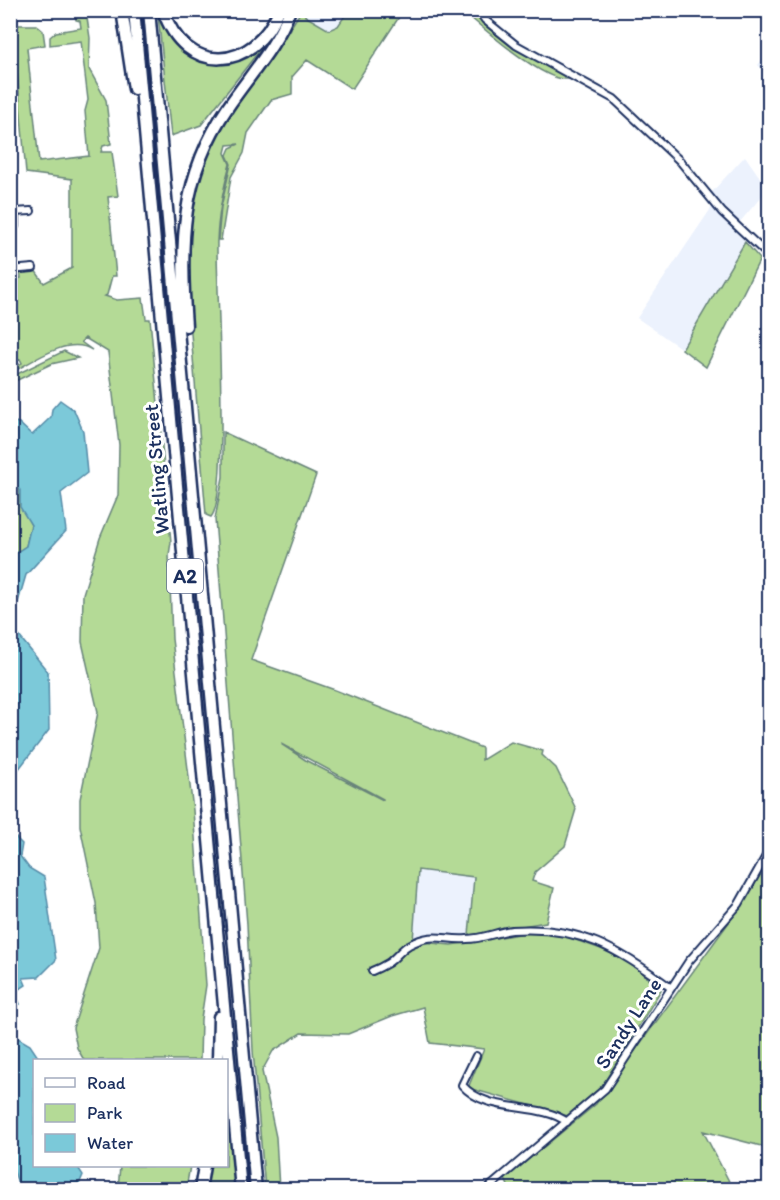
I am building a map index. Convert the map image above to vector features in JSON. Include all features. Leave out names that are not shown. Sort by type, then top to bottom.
[{"type":"highway","points":[[122,10],[153,229]]},
{"type":"highway","name":"Watling Street","points":[[134,10],[216,928]]},
{"type":"highway","name":"Watling Street","points":[[149,10],[220,769],[230,914],[256,1190]]},
{"type":"highway","points":[[163,10],[173,34],[182,44],[193,52],[216,59],[238,56],[259,43],[279,10]]},
{"type":"highway","points":[[190,452],[182,257],[189,193],[198,161],[211,134],[270,48],[290,10]]},
{"type":"highway","name":"A2","points":[[216,928],[218,1059]]},
{"type":"highway","name":"A2","points":[[216,928],[241,1190]]},
{"type":"highway","points":[[200,1190],[204,1167]]},
{"type":"street","points":[[478,10],[485,20],[516,45],[614,99],[680,161],[722,212],[770,257]]},
{"type":"street","points":[[10,233],[15,226],[13,213],[31,211]]},
{"type":"street","points":[[10,270],[33,268]]},
{"type":"street","name":"Sandy Lane","points":[[486,1190],[604,1089],[671,988],[712,932],[739,904],[770,849]]},
{"type":"street","points":[[372,971],[389,963],[407,945],[428,937],[451,937],[466,940],[508,931],[538,928],[557,930],[605,946],[631,958],[671,988]]},
{"type":"street","points":[[476,1056],[462,1085],[470,1094],[511,1107],[557,1115],[567,1122]]},
{"type":"shaded area","points":[[304,11],[348,11],[339,25],[330,30],[324,29],[301,14]]},
{"type":"shaded area","points":[[769,49],[769,77],[758,65]]},
{"type":"shaded area","points":[[745,156],[768,189],[739,223],[711,193]]},
{"type":"shaded area","points":[[712,207],[745,241],[682,349],[637,318]]},
{"type":"shaded area","points":[[418,870],[474,877],[469,935],[432,934],[413,940]]},
{"type":"green space","points":[[75,11],[86,11],[90,38],[89,69],[106,100],[111,144],[103,146],[101,152],[112,152],[118,196],[108,197],[116,276],[112,276],[105,296],[117,300],[143,298],[146,319],[150,319],[171,542],[169,555],[172,639],[193,810],[206,985],[201,1019],[200,1059],[83,1059],[77,1048],[73,1028],[99,948],[96,903],[80,826],[80,799],[98,712],[82,642],[83,594],[100,538],[118,495],[119,445],[108,352],[85,338],[81,342],[92,350],[82,346],[61,348],[11,373],[11,369],[22,363],[20,359],[11,364],[10,279],[21,278],[20,271],[35,270],[44,283],[72,268],[72,179],[26,173],[13,25],[36,25],[43,31],[45,45],[27,48],[39,162],[89,156],[85,111],[88,100],[81,41],[50,45],[50,37],[56,32],[81,28],[80,21],[76,20]]},
{"type":"green space","points":[[301,11],[305,11],[305,16],[329,30],[338,26],[348,11],[403,11],[352,89],[307,60],[292,77],[292,94],[271,100],[248,133],[244,153],[231,177],[221,240],[218,240],[221,207],[231,164],[227,155],[230,148],[239,144],[227,145],[225,153],[230,164],[221,202],[217,241],[221,388],[220,471],[217,501],[211,517],[206,515],[188,297],[187,215],[214,134]]},
{"type":"green space","points":[[463,11],[471,11],[494,30],[570,78],[561,79],[532,65],[515,54]]},
{"type":"green space","points":[[158,15],[167,34],[184,53],[206,63],[229,62],[263,46],[201,125],[171,136]]},
{"type":"green space","points":[[745,242],[760,259],[706,367],[682,349]]},
{"type":"green space","points":[[64,351],[78,358],[51,364],[11,383],[11,377]]},
{"type":"green space","points":[[223,432],[316,475],[251,660],[335,690],[482,748],[482,760],[511,742],[543,751],[542,755],[556,768],[576,809],[565,846],[535,872],[532,881],[554,888],[546,922],[469,935],[474,877],[418,870],[413,941],[451,945],[526,933],[556,933],[601,949],[631,963],[661,990],[602,1086],[568,1116],[468,1088],[484,1049],[430,1043],[423,1007],[392,1016],[348,1034],[301,1033],[273,1051],[262,1071],[276,1137],[279,1189],[265,1189],[215,519],[223,477]],"holes":[[[281,744],[383,799],[307,761]]]},
{"type":"green space","points":[[11,481],[20,490],[20,502],[31,525],[26,546],[11,556]]},
{"type":"green space","points":[[769,858],[769,1148],[703,1131],[733,1189],[510,1190],[505,1179],[596,1104],[735,914]]},
{"type":"green space","points":[[228,1105],[235,1189],[207,1190],[210,1167],[228,1167]]},
{"type":"green space","points":[[120,1167],[190,1167],[186,1189],[118,1189]]},
{"type":"water","points":[[60,400],[74,410],[83,431],[87,473],[61,493],[66,531],[26,575],[11,626],[11,556],[26,546],[31,525],[20,507],[20,490],[11,481],[11,421],[19,423],[32,435],[51,417],[52,409]]},
{"type":"water","points":[[11,626],[48,672],[49,730],[11,779]]},
{"type":"water","points":[[11,833],[22,844],[20,856],[29,868],[44,877],[56,960],[39,977],[23,978],[26,985],[15,992],[20,1004],[11,1004]]},
{"type":"water","points":[[11,1034],[30,1045],[39,1059],[33,1059],[33,1167],[78,1167],[83,1175],[77,1189],[20,1189],[11,1163],[11,1141],[14,1132],[10,1107]]}]
